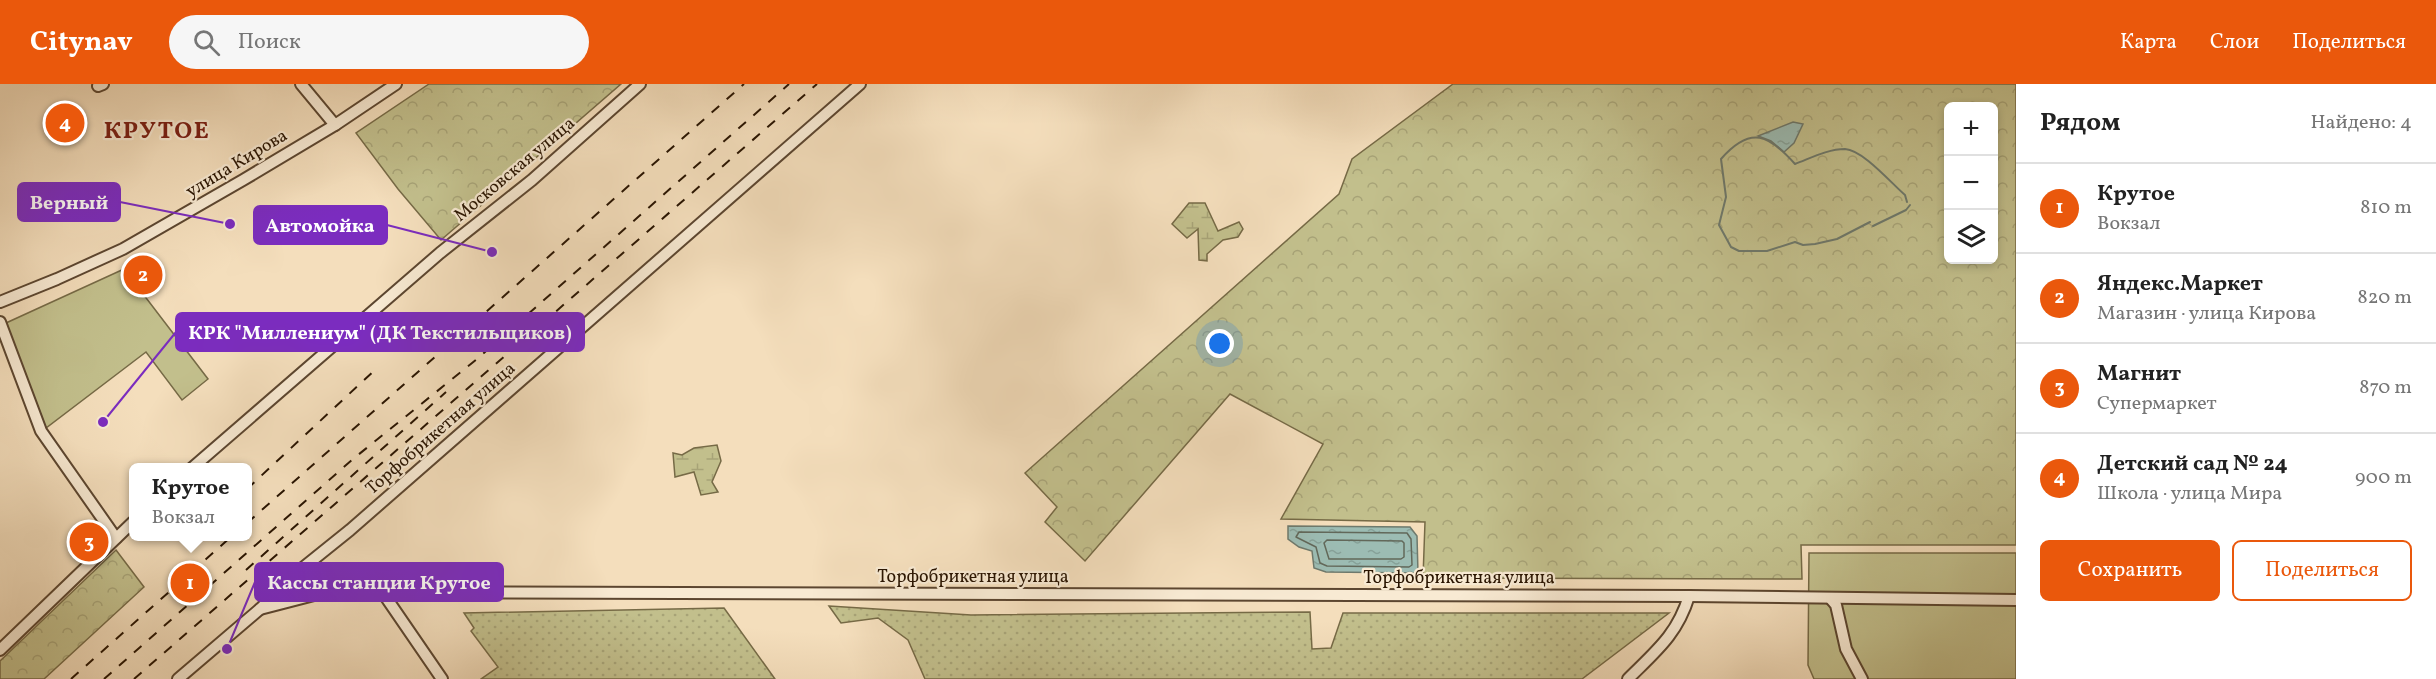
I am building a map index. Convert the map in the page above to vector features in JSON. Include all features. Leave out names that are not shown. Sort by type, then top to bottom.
[{"type":"street","points":[[302,84],[335,125]]},
{"type":"street","name":"улица Кирова","points":[[0,302],[123,249],[335,125],[396,84]]},
{"type":"street","name":"Московская улица","points":[[197,463],[230,432],[440,253],[532,180],[640,84]]},
{"type":"street","name":"Торфобрикетная улица","points":[[178,679],[860,84]]},
{"type":"street","points":[[0,322],[41,430],[116,538]]},
{"type":"street","points":[[0,650],[129,526]]},
{"type":"street","points":[[383,593],[442,679]]},
{"type":"street","name":"Торфобрикетная улица","points":[[260,609],[318,594],[383,593],[1689,596],[2016,600]]},
{"type":"street","points":[[1628,679],[1672,635],[1689,596]]},
{"type":"street","points":[[1830,598],[1836,605],[1846,649],[1862,679]]},
{"type":"green space","points":[[429,84],[621,84],[441,240],[398,189],[356,133]]},
{"type":"green space","points":[[1453,84],[2016,84],[2016,545],[1801,545],[1802,579],[1423,578],[1425,522],[1281,519],[1323,444],[1230,394],[1085,561],[1045,522],[1057,507],[1025,473],[1339,194],[1352,159]]},
{"type":"green space","points":[[1189,203],[1205,203],[1218,231],[1239,222],[1243,229],[1238,237],[1223,240],[1207,254],[1207,261],[1199,260],[1198,229],[1187,238],[1172,224]]},
{"type":"green space","points":[[124,269],[208,379],[182,400],[146,352],[46,428],[6,323]]},
{"type":"green space","points":[[717,445],[721,461],[712,482],[718,492],[701,495],[694,472],[675,477],[673,453],[682,455],[694,448]]},
{"type":"green space","points":[[116,550],[144,587],[44,679],[0,679],[0,661]]},
{"type":"green space","points":[[1809,553],[2016,553],[2016,679],[1814,679],[1808,665]]},
{"type":"green space","points":[[829,606],[971,615],[1310,612],[1312,649],[1331,648],[1343,613],[1669,613],[1582,679],[925,679],[908,640],[878,618],[841,623]]},
{"type":"green space","points":[[724,608],[775,679],[481,679],[498,667],[471,631],[474,628],[464,613]]},
{"type":"water","points":[[1793,122],[1803,124],[1794,143],[1784,152],[1771,141],[1758,136]]},
{"type":"water","points":[[1288,526],[1410,527],[1417,536],[1418,573],[1326,572],[1314,568],[1312,551],[1299,547],[1288,539]]},
{"type":"waterway","points":[[1870,222],[1837,239],[1815,244],[1803,245],[1795,242],[1767,251],[1739,251],[1731,247],[1719,225],[1726,197],[1721,159],[1732,148],[1751,138],[1760,138],[1777,146],[1795,164],[1826,152],[1845,149],[1860,155],[1876,168],[1905,195],[1907,202]]},
{"type":"waterway","points":[[1873,226],[1906,210],[1910,205]]},
{"type":"railway","points":[[252,519],[744,84]]},
{"type":"railway","points":[[104,679],[353,459],[477,359],[789,84]]},
{"type":"railway","points":[[134,679],[817,84]]},
{"type":"railway","points":[[252,484],[377,368]]},
{"type":"railway","points":[[246,570],[446,392]]},
{"type":"railway","points":[[71,679],[226,541]]},
{"type":"place","name":"Детский сад № 24","points":[[65,123]]},
{"type":"place","name":"Верный","points":[[230,224]]},
{"type":"place","name":"Автомойка","points":[[492,252]]},
{"type":"place","name":"Яндекс.Маркет","points":[[143,275]]},
{"type":"place","name":"КРК \"Миллениум\" (ДК Текстильщиков)","points":[[103,422]]},
{"type":"place","name":"Магнит","points":[[89,542]]},
{"type":"place","name":"Крутое","points":[[190,583]]},
{"type":"place","name":"Кассы станции Крутое","points":[[227,649]]},
{"type":"district","name":"КРУТОЕ","points":[[157,132]]}]
